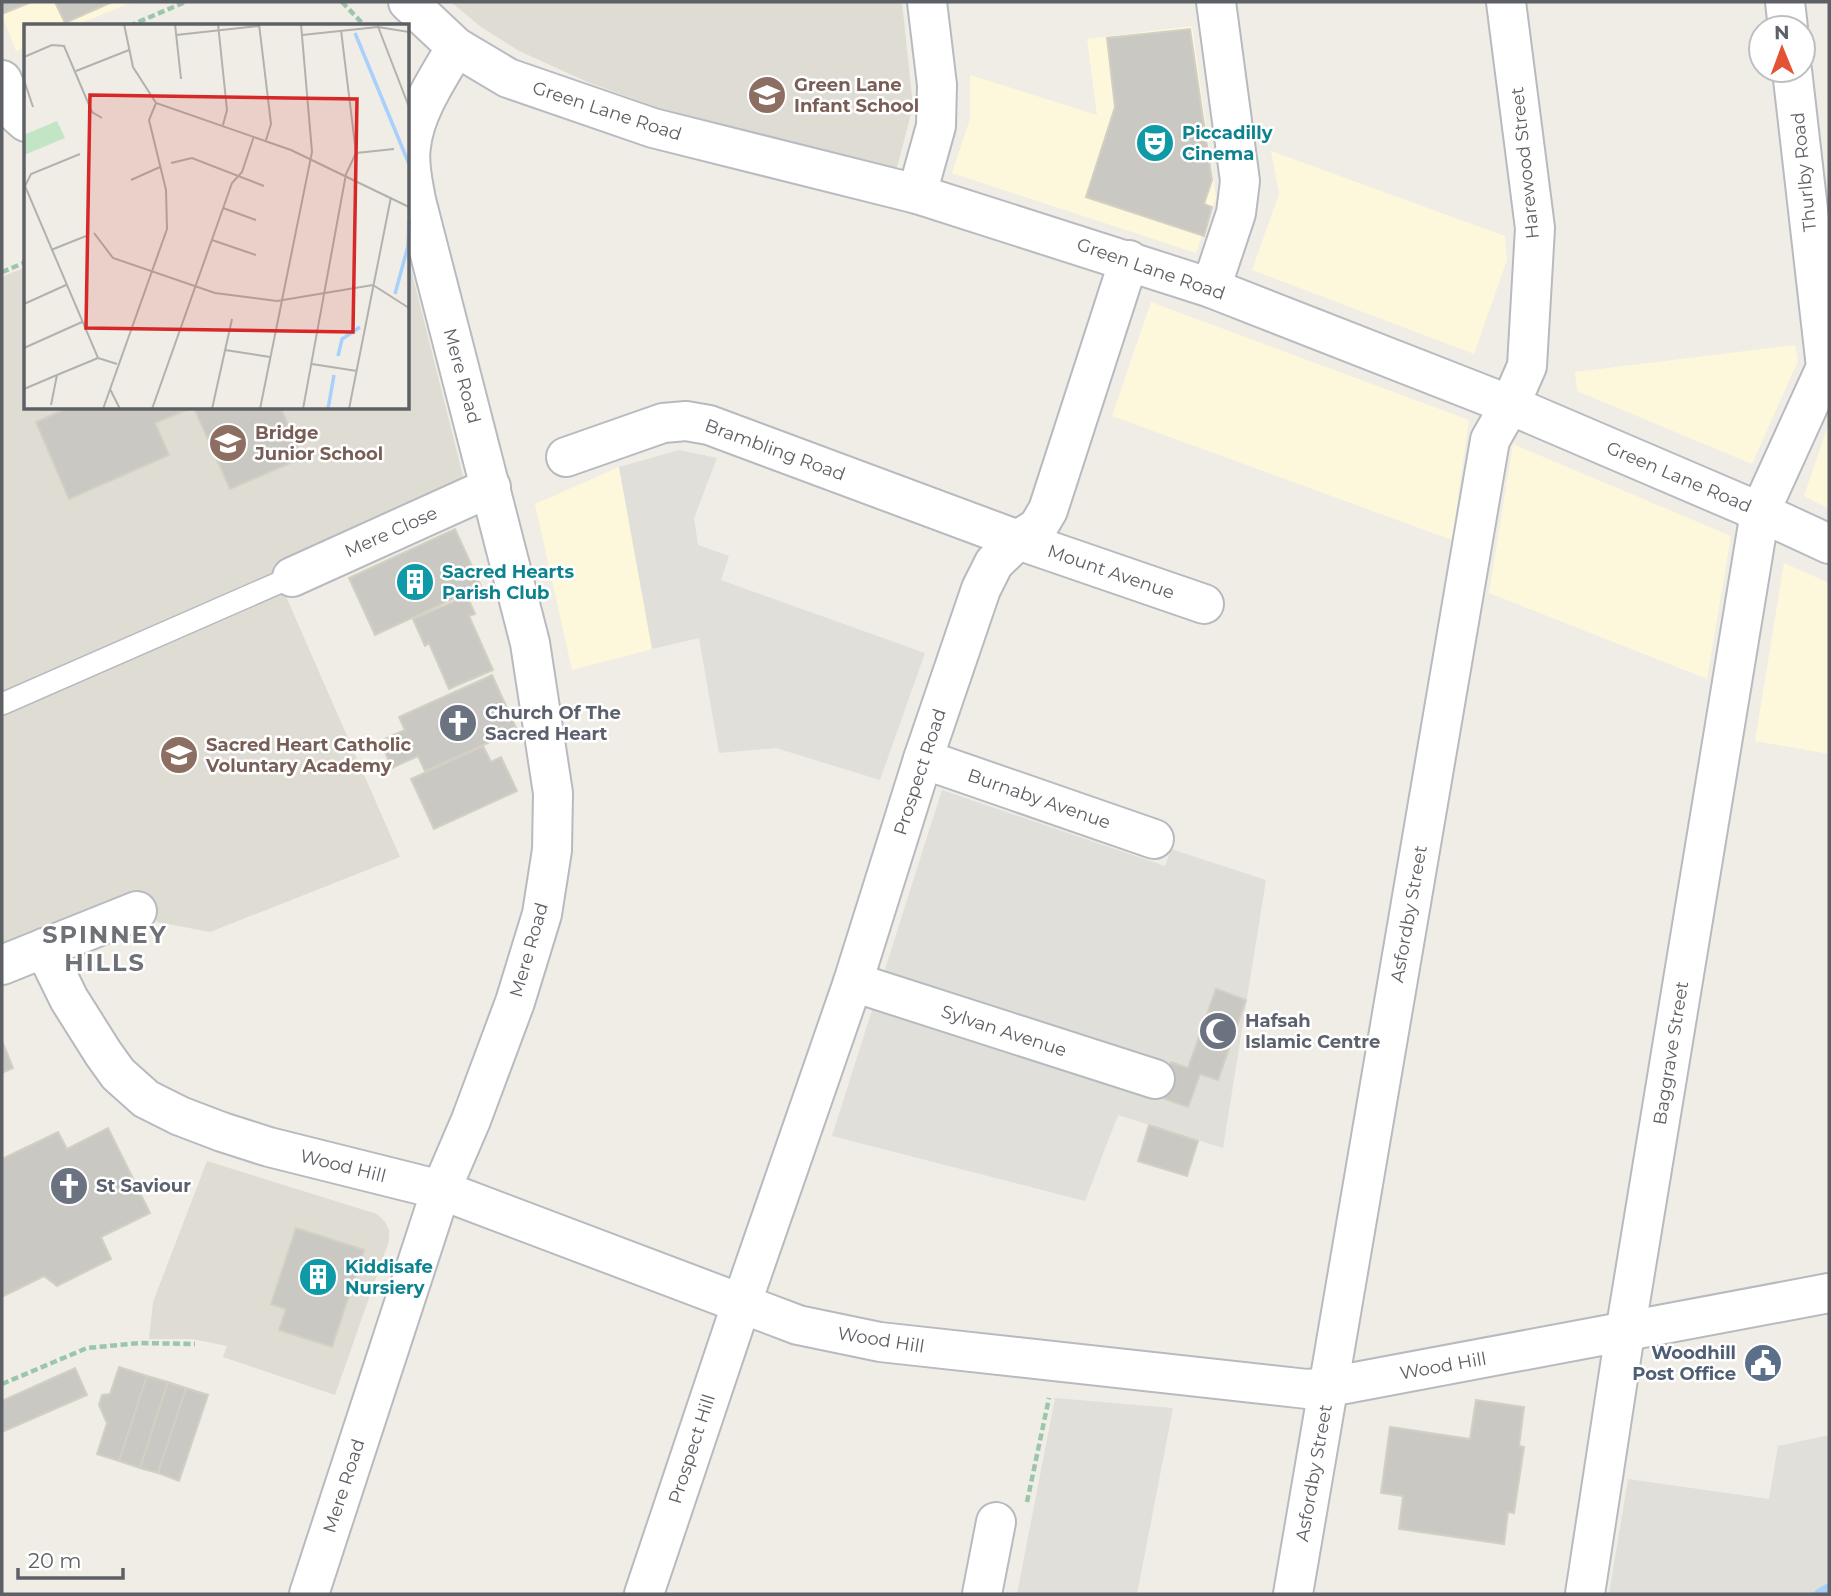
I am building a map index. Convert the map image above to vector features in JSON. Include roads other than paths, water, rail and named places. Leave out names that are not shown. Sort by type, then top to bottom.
[{"type":"street","name":"Green Lane Road","points":[[408,2],[456,47],[508,78],[653,128],[918,194],[1211,288],[1510,405],[1829,544]]},
{"type":"street","points":[[918,194],[936,126],[937,85],[927,2]]},
{"type":"street","points":[[1211,288],[1236,213],[1240,181],[1216,2]]},
{"type":"street","name":"Harewood Street","points":[[1506,2],[1535,228],[1527,366],[1510,405]]},
{"type":"street","name":"Mere Road","points":[[309,1594],[441,1190],[471,1120],[515,1002],[542,914],[552,850],[553,793],[530,643],[410,169],[411,146],[417,121],[456,47]]},
{"type":"street","points":[[2,80],[24,120]]},
{"type":"street","name":"Thurlby Road","points":[[1760,512],[1828,367],[1794,84]]},
{"type":"street","name":"Prospect Road","points":[[741,1305],[853,982],[923,759],[981,589],[994,563],[1018,540],[1038,527],[1048,510],[1129,261]]},
{"type":"street","name":"Asfordby Street","points":[[1293,1594],[1490,440],[1510,405]]},
{"type":"street","name":"Brambling Road","points":[[566,457],[663,423],[686,421],[709,425],[1018,540]]},
{"type":"street","name":"Mere Close","points":[[292,578],[491,487]]},
{"type":"street","name":"Baggrave Street","points":[[1585,1594],[1625,1333],[1760,512]]},
{"type":"street","name":"Mount Avenue","points":[[1018,540],[1203,604]]},
{"type":"street","name":"Burnaby Avenue","points":[[923,759],[1154,839]]},
{"type":"street","points":[[3,965],[137,911]]},
{"type":"street","name":"Wood Hill","points":[[44,948],[69,999],[118,1074],[146,1099],[180,1116],[269,1147],[441,1190],[797,1325],[880,1342],[1293,1387],[1329,1387],[1829,1293]]},
{"type":"street","name":"Sylvan Avenue","points":[[853,982],[1155,1079]]},
{"type":"street","name":"Prospect Hill","points":[[644,1594],[741,1305]]},
{"type":"street","points":[[982,1594],[996,1522]]},
{"type":"lane","points":[[2,704],[292,578]]},
{"type":"waterway","points":[[1819,1594],[1829,1588]]},
{"type":"place","name":"Green Lane Infant School","points":[[767,95]]},
{"type":"place","name":"Piccadilly Cinema","points":[[1155,143]]},
{"type":"place","name":"Bridge Junior School","points":[[228,443]]},
{"type":"place","name":"Sacred Hearts Parish Club","points":[[415,582]]},
{"type":"place","name":"Church Of The Sacred Heart","points":[[458,723]]},
{"type":"place","name":"Sacred Heart Catholic Voluntary Academy","points":[[179,755]]},
{"type":"place","name":"Hafsah Islamic Centre","points":[[1218,1031]]},
{"type":"place","name":"St Saviour","points":[[69,1186]]},
{"type":"place","name":"Kiddisafe Nursiery","points":[[318,1277]]},
{"type":"place","name":"Woodhill Post Office","points":[[1763,1363]]},
{"type":"district","name":"SPINNEY HILLS","points":[[105,948]]}]
